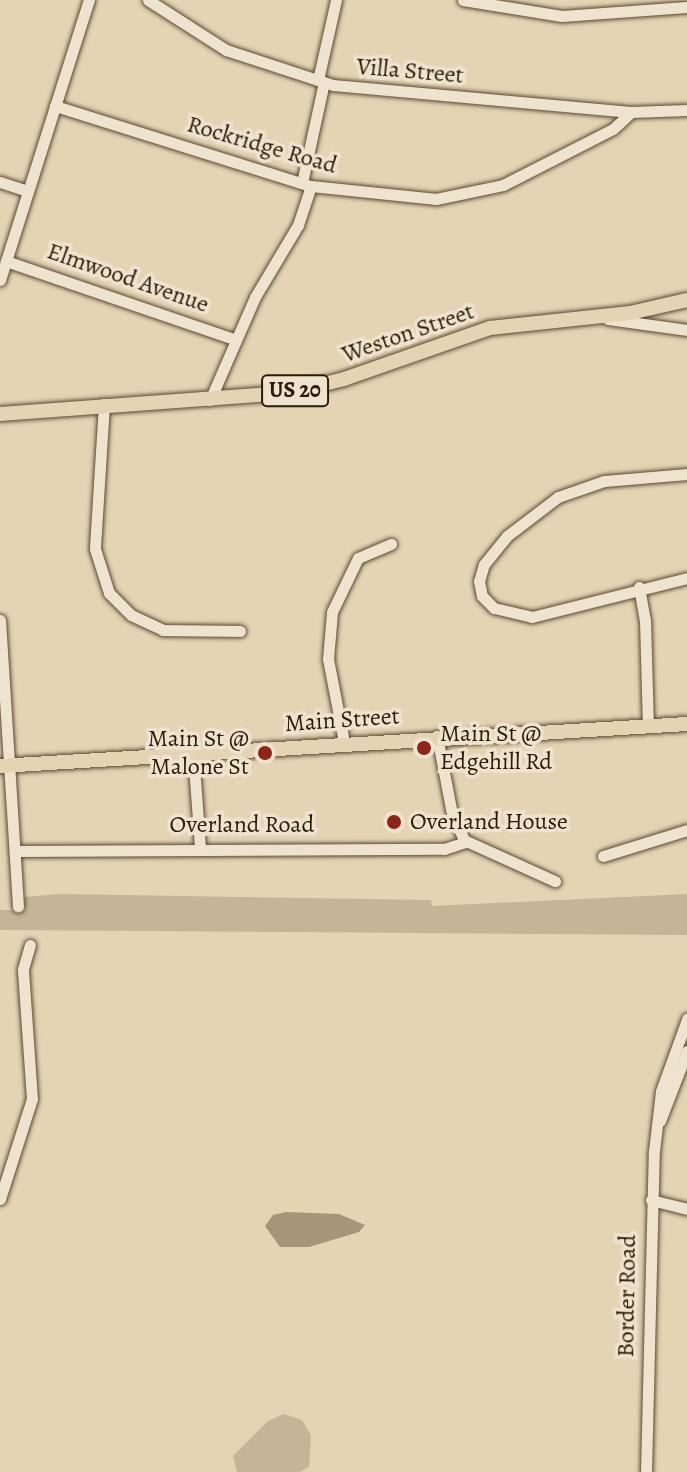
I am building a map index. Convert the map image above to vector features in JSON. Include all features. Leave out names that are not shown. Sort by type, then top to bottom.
[{"type":"main road","name":"Weston Street","points":[[0,414],[104,404],[210,400],[314,388],[466,333],[646,311],[687,300]]},
{"type":"main road","name":"Main Street","points":[[5,766],[437,736],[687,724]]},
{"type":"street","points":[[0,280],[89,0]]},
{"type":"street","name":"Villa Street","points":[[148,0],[226,50],[321,81],[631,112],[687,110]]},
{"type":"street","points":[[210,400],[234,339],[298,225],[336,0]]},
{"type":"street","points":[[463,0],[562,16],[687,7]]},
{"type":"street","name":"Rockridge Road","points":[[55,106],[306,185],[418,198],[476,194],[613,129],[631,112]]},
{"type":"street","points":[[0,182],[28,191]]},
{"type":"street","name":"Elmwood Avenue","points":[[6,261],[234,339]]},
{"type":"street","points":[[579,318],[687,330]]},
{"type":"street","points":[[104,404],[95,549],[109,593],[131,615],[167,631],[240,631]]},
{"type":"street","points":[[687,474],[604,481],[558,497],[507,536],[484,564],[479,581],[491,605],[526,617],[559,613],[639,587],[687,578]]},
{"type":"street","points":[[344,742],[328,653],[332,612],[354,562],[369,550],[391,544]]},
{"type":"street","points":[[639,587],[645,620],[648,726]]},
{"type":"street","points":[[0,620],[5,766],[16,851],[18,906]]},
{"type":"street","points":[[437,736],[453,819],[466,842],[555,881]]},
{"type":"street","points":[[193,752],[200,847]]},
{"type":"street","points":[[603,856],[687,830]]},
{"type":"street","name":"Overland Road","points":[[16,851],[200,847],[444,849],[466,842]]},
{"type":"street","points":[[0,1199],[32,1099],[23,969],[30,945]]},
{"type":"street","name":"Border Road","points":[[646,1472],[651,1200],[664,1080],[687,1019]]},
{"type":"street","name":"Border Road","points":[[659,1121],[687,1051]]},
{"type":"street","points":[[651,1200],[687,1209]]},
{"type":"shaded area","points":[[59,894],[431,900],[432,906],[687,894],[687,935],[0,930],[0,910],[25,910],[24,897]]},
{"type":"shaded area","points":[[286,1212],[339,1214],[365,1225],[359,1232],[309,1247],[280,1247],[265,1226],[273,1215]]},
{"type":"shaded area","points":[[284,1414],[302,1420],[311,1435],[309,1467],[300,1472],[237,1472],[233,1456],[268,1421]]},
{"type":"place","name":"Main St @ Edgehill Rd","points":[[424,748]]},
{"type":"place","name":"Main St @ Malone St","points":[[265,753]]},
{"type":"place","name":"Overland House","points":[[394,822]]}]
